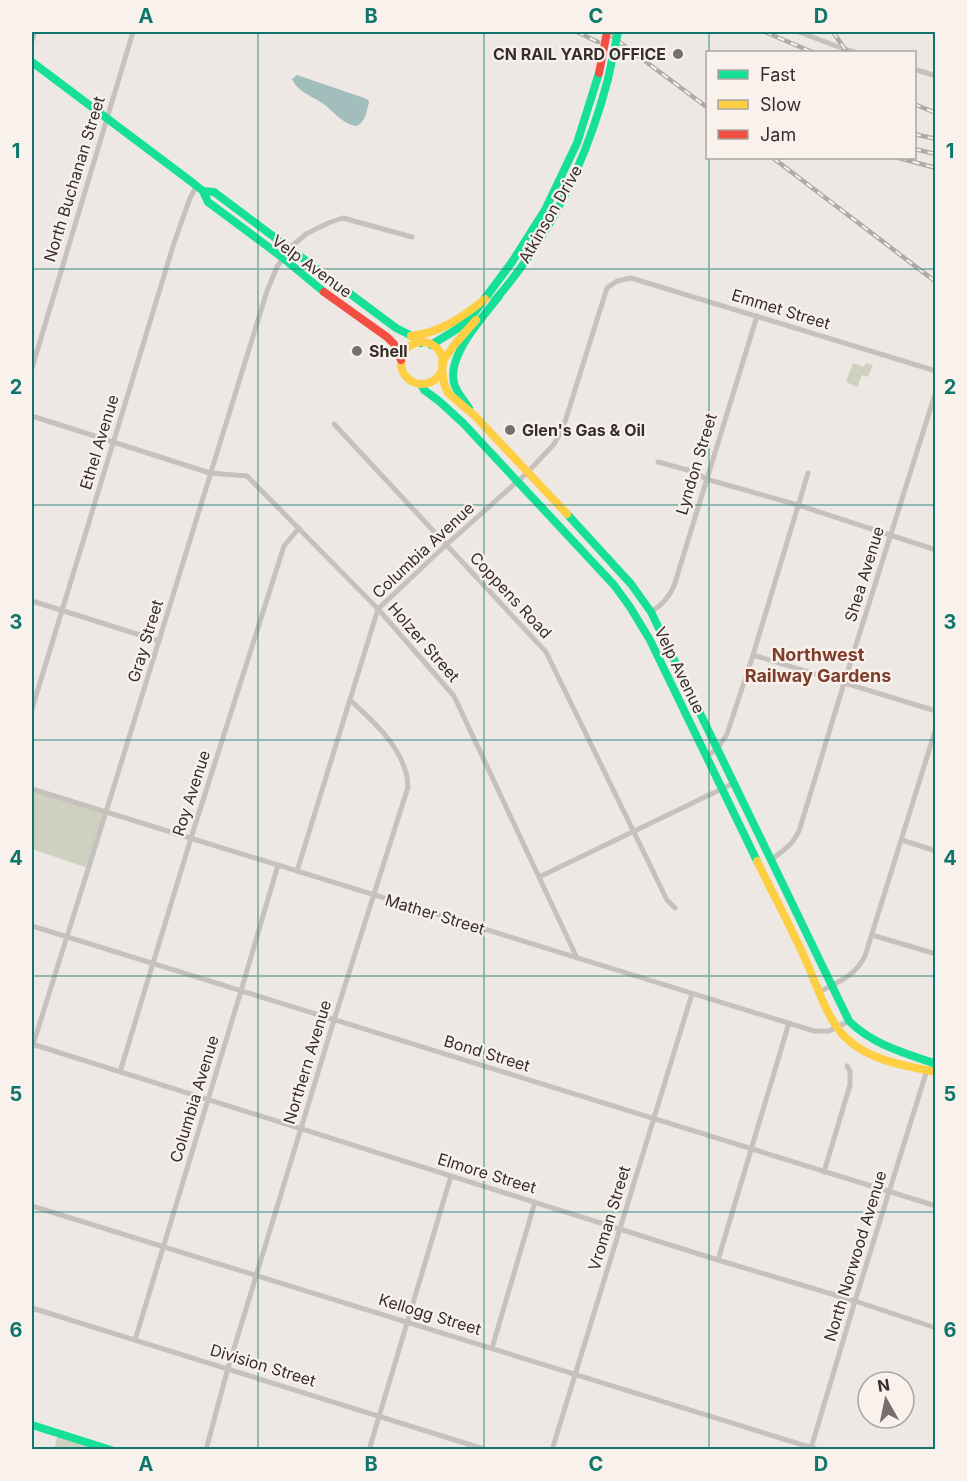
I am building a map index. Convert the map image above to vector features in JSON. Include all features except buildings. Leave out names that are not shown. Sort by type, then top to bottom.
[{"type":"main road","name":"Atkinson Drive","points":[[431,345],[457,329],[484,299],[528,238],[553,195],[577,143],[591,102],[607,32]]},
{"type":"main road","name":"Atkinson Drive","points":[[442,365],[463,335],[499,296],[533,249],[569,184],[588,144],[603,99],[618,32]]},
{"type":"main road","name":"Velp Avenue","points":[[32,62],[200,188],[214,192],[396,328],[421,343]]},
{"type":"main road","name":"Velp Avenue","points":[[200,188],[208,201],[332,298],[387,337],[394,344],[401,360]]},
{"type":"main road","points":[[475,416],[456,387],[453,375],[454,366],[461,348],[499,296]]},
{"type":"main road","points":[[411,336],[428,334],[455,322],[484,299]]},
{"type":"main road","points":[[421,343],[431,345],[439,352],[442,365],[439,375],[434,380],[421,384],[410,381],[405,376],[401,368],[401,360],[408,348],[421,343]]},
{"type":"main road","name":"Velp Avenue","points":[[442,365],[443,380],[448,393],[475,416],[623,574],[651,612],[849,1021]]},
{"type":"main road","name":"Velp Avenue","points":[[421,384],[424,390],[463,423],[625,599],[650,640],[838,1028]]},
{"type":"main road","points":[[849,1021],[876,1042],[936,1064]]},
{"type":"main road","points":[[838,1028],[848,1039],[873,1056],[931,1071]]},
{"type":"main road","points":[[32,1425],[111,1449]]},
{"type":"street","points":[[32,41],[35,32]]},
{"type":"street","name":"North Buchanan Street","points":[[32,368],[133,32]]},
{"type":"street","points":[[799,32],[850,51]]},
{"type":"street","points":[[916,69],[936,76]]},
{"type":"street","name":"Ethel Avenue","points":[[32,709],[174,243],[190,198],[200,188]]},
{"type":"street","name":"Gray Street","points":[[32,1046],[267,291],[276,270],[291,248],[306,234],[343,218],[412,237]]},
{"type":"street","name":"Emmet Street","points":[[617,281],[631,278],[936,371]]},
{"type":"street","name":"Columbia Avenue","points":[[297,871],[378,609],[527,473],[554,444],[563,428],[607,288],[617,281]]},
{"type":"street","name":"Lyndon Street","points":[[651,612],[671,593],[757,316]]},
{"type":"street","name":"Shea Avenue","points":[[772,859],[789,847],[798,834],[936,391]]},
{"type":"street","name":"Holzer Street","points":[[32,416],[211,473],[247,476],[378,609],[454,696],[577,958]]},
{"type":"street","name":"Coppens Road","points":[[334,424],[546,652],[667,900],[675,908]]},
{"type":"street","points":[[658,462],[936,550]]},
{"type":"street","points":[[706,757],[718,748],[727,734],[808,473]]},
{"type":"street","name":"Roy Avenue","points":[[120,1072],[191,838],[284,546],[299,528]]},
{"type":"street","points":[[32,601],[159,641]]},
{"type":"street","points":[[753,655],[936,711]]},
{"type":"street","name":"Northern Avenue","points":[[206,1449],[228,1368],[334,1020],[408,787],[407,773],[394,746],[350,700]]},
{"type":"street","points":[[820,991],[832,986],[857,969],[865,956],[933,749],[936,728]]},
{"type":"street","points":[[539,877],[735,783]]},
{"type":"street","name":"Mather Street","points":[[32,789],[789,1023],[820,1032],[838,1028]]},
{"type":"street","points":[[902,840],[936,851]]},
{"type":"street","name":"Columbia Avenue","points":[[135,1340],[278,865]]},
{"type":"street","name":"Bond Street","points":[[32,926],[936,1206]]},
{"type":"street","points":[[872,935],[936,954]]},
{"type":"street","name":"Vroman Street","points":[[552,1449],[692,994]]},
{"type":"street","points":[[838,1028],[849,1021]]},
{"type":"street","points":[[718,1260],[789,1023]]},
{"type":"street","name":"Elmore Street","points":[[32,1046],[936,1328]]},
{"type":"street","points":[[824,1172],[850,1085],[848,1066]]},
{"type":"street","name":"North Norwood Avenue","points":[[811,1448],[889,1192],[931,1071]]},
{"type":"street","points":[[369,1449],[451,1176]]},
{"type":"street","points":[[492,1348],[535,1202]]},
{"type":"street","name":"Kellogg Street","points":[[32,1206],[819,1449]]},
{"type":"street","name":"Division Street","points":[[32,1308],[487,1449]]},
{"type":"green space","points":[[853,363],[864,367],[866,363],[873,365],[868,377],[862,375],[857,387],[846,382]]},
{"type":"green space","points":[[32,789],[106,812],[88,868],[32,849]]},
{"type":"green space","points":[[58,1433],[111,1450],[54,1450]]},
{"type":"water","points":[[297,75],[367,99],[369,102],[362,122],[357,126],[348,123],[302,91],[292,79]]},
{"type":"railway","points":[[577,32],[598,42]]},
{"type":"railway","points":[[606,32],[706,107]]},
{"type":"railway","points":[[765,32],[810,51]]},
{"type":"railway","points":[[833,32],[846,51]]},
{"type":"railway","points":[[916,105],[936,113]]},
{"type":"railway","points":[[916,134],[936,139]]},
{"type":"railway","points":[[916,149],[936,154]]},
{"type":"railway","points":[[774,159],[936,282]]},
{"type":"railway","points":[[903,159],[936,168]]},
{"type":"traffic: fast","points":[[608,79],[618,32]]},
{"type":"traffic: fast","points":[[32,62],[193,183],[203,191],[208,202],[324,292]]},
{"type":"traffic: fast","points":[[431,345],[457,329],[474,313],[512,262],[545,210],[577,143],[599,73]]},
{"type":"traffic: fast","points":[[495,300],[533,250],[564,196],[589,138],[608,79]]},
{"type":"traffic: fast","points":[[203,191],[214,192],[396,328],[421,343]]},
{"type":"traffic: fast","points":[[469,408],[458,393],[453,372],[468,337],[499,296]]},
{"type":"traffic: fast","points":[[421,384],[424,390],[463,423],[614,585],[630,607],[650,640],[757,861]]},
{"type":"traffic: fast","points":[[567,514],[631,584],[651,612],[849,1021],[879,1042],[936,1064]]},
{"type":"traffic: fast","points":[[32,1425],[111,1450]]},
{"type":"traffic: slow","points":[[411,336],[441,328],[485,299]]},
{"type":"traffic: slow","points":[[442,362],[476,320]]},
{"type":"traffic: slow","points":[[422,342],[437,348],[443,363],[437,378],[422,384],[407,378],[401,363],[407,348],[422,342]]},
{"type":"traffic: slow","points":[[442,368],[448,393],[475,416],[567,514]]},
{"type":"traffic: slow","points":[[757,861],[839,1031],[856,1046],[877,1057],[901,1065],[936,1072]]},
{"type":"traffic: jam","points":[[599,73],[607,32]]},
{"type":"traffic: jam","points":[[324,292],[387,337],[394,344],[401,360]]},
{"type":"place","name":"CN RAIL YARD OFFICE","points":[[678,54]]},
{"type":"place","name":"Shell","points":[[357,351]]},
{"type":"place","name":"Glen's Gas & Oil","points":[[510,430]]},
{"type":"district","name":"Northwest Railway Gardens","points":[[818,664]]}]
